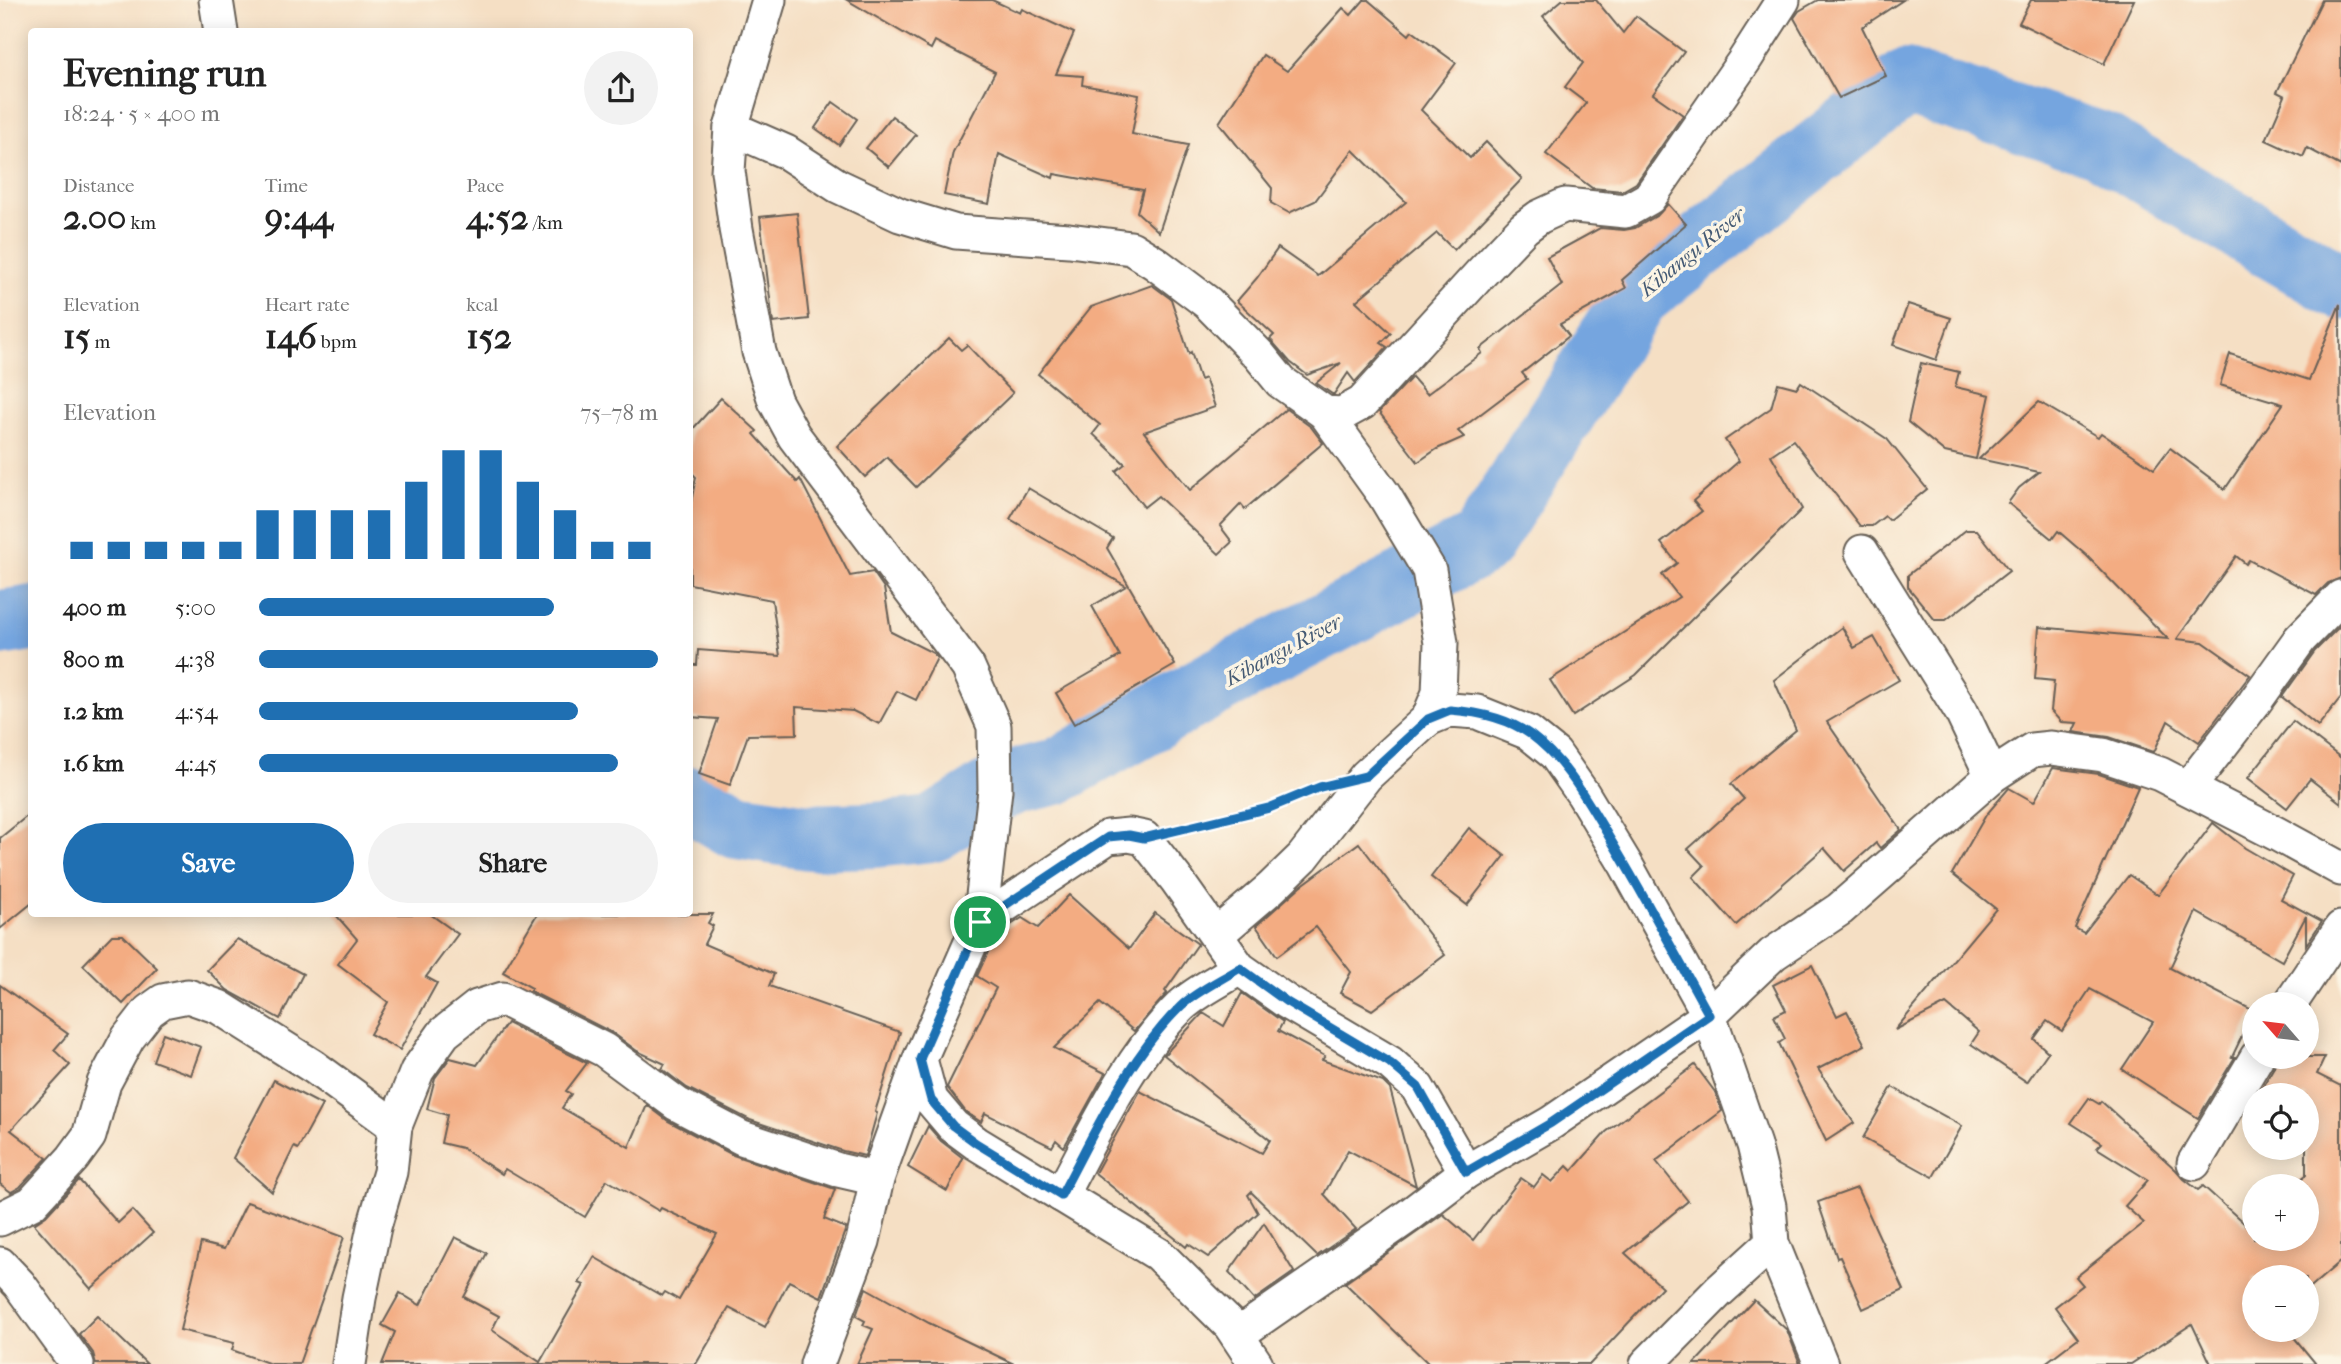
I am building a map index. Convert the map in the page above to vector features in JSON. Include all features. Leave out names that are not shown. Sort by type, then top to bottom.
[{"type":"street","points":[[216,0],[220,28]]},
{"type":"street","points":[[769,0],[731,128],[728,170],[759,352],[775,401],[794,436],[968,667],[994,726],[995,790],[980,922],[920,1059],[877,1179],[863,1241],[817,1364]]},
{"type":"street","points":[[1325,414],[1342,414],[1362,403],[1481,273],[1524,228],[1539,217],[1565,205],[1626,211],[1649,198],[1783,0]]},
{"type":"street","points":[[731,128],[786,152],[838,186],[900,215],[922,222],[956,232],[1069,240],[1131,248],[1155,262],[1208,303],[1259,355],[1281,382],[1325,414],[1384,495],[1429,570],[1441,643],[1438,693],[1428,719]]},
{"type":"street","points":[[1863,552],[1961,711],[1992,776]]},
{"type":"street","points":[[2188,788],[2300,639],[2341,597]]},
{"type":"street","points":[[1216,935],[1303,857],[1366,776],[1428,719],[1450,710],[1477,712],[1529,733],[1555,754],[1583,794],[1626,865],[1709,1015],[1754,1145],[1769,1206],[1773,1243],[1821,1364]]},
{"type":"street","points":[[1237,1335],[1407,1217],[1466,1172],[1551,1123],[1709,1015],[1773,954],[1840,909],[1992,776],[2032,750],[2052,748],[2104,755],[2160,774],[2341,869]]},
{"type":"street","points":[[980,922],[1108,837],[1129,835],[1144,838],[1240,968],[1287,1002],[1390,1063],[1418,1087],[1466,1172]]},
{"type":"street","points":[[2298,992],[2341,928]]},
{"type":"street","points":[[1061,1195],[1119,1089],[1155,1034],[1184,1003],[1240,968]]},
{"type":"street","points":[[0,1219],[32,1203],[73,1158],[89,1136],[104,1083],[128,1038],[149,1011],[163,1001],[188,996],[219,1007],[314,1067],[395,1125]]},
{"type":"street","points":[[349,1364],[374,1227],[390,1172],[395,1125],[417,1072],[444,1033],[477,1006],[503,999],[604,1050],[677,1104],[742,1138],[838,1170],[877,1179]]},
{"type":"street","points":[[920,1059],[931,1100],[953,1126],[976,1143],[1158,1254],[1230,1325],[1256,1364]]},
{"type":"street","points":[[2194,1163],[2250,1069]]},
{"type":"street","points":[[1647,1364],[1719,1291],[1773,1243]]},
{"type":"street","points":[[0,1265],[19,1284],[77,1364]]},
{"type":"path","points":[[1144,838],[1269,808],[1320,787],[1366,776]]},
{"type":"building","points":[[847,0],[992,0],[1020,13],[1022,9],[1074,33],[1056,74],[1083,76],[1082,85],[1139,95],[1132,134],[1188,145],[1159,232],[1137,212],[1143,190],[1054,174],[1053,178],[999,154],[989,204],[944,195],[953,152],[995,72],[935,41],[931,49]]},
{"type":"building","points":[[1364,0],[1368,0],[1409,35],[1412,31],[1456,63],[1421,110],[1470,158],[1486,142],[1522,179],[1454,250],[1437,233],[1356,301],[1391,333],[1381,343],[1387,347],[1355,382],[1348,373],[1332,394],[1316,383],[1341,363],[1307,375],[1290,362],[1270,339],[1274,335],[1237,301],[1278,248],[1318,276],[1406,202],[1353,150],[1315,201],[1289,213],[1271,203],[1272,188],[1219,123],[1263,55],[1287,71],[1343,8],[1351,15]]},
{"type":"building","points":[[1562,0],[1596,0],[1623,33],[1636,16],[1684,52],[1653,94],[1683,115],[1636,183],[1622,191],[1592,188],[1546,154],[1586,103],[1565,87],[1583,63],[1543,16]]},
{"type":"building","points":[[1818,0],[1903,0],[1862,27],[1886,76],[1839,98],[1794,18],[1799,11]]},
{"type":"building","points":[[2031,0],[2134,0],[2104,64],[2019,23]]},
{"type":"building","points":[[2322,0],[2341,0],[2341,166],[2307,148],[2303,157],[2266,140],[2285,96],[2277,92]]},
{"type":"building","points":[[833,102],[857,119],[839,145],[815,128]]},
{"type":"building","points":[[892,116],[916,135],[889,167],[866,148]]},
{"type":"building","points":[[1668,204],[1686,224],[1622,280],[1626,288],[1560,324],[1569,336],[1522,373],[1527,379],[1458,431],[1464,437],[1437,449],[1418,462],[1379,412],[1412,377],[1427,394],[1482,353],[1480,349],[1562,285],[1547,257],[1600,228],[1635,228],[1658,215]]},
{"type":"building","points":[[797,213],[809,319],[773,323],[760,217]]},
{"type":"building","points":[[1152,285],[1171,299],[1189,354],[1191,352],[1200,380],[1205,378],[1215,407],[1144,432],[1190,490],[1286,409],[1311,427],[1323,443],[1245,509],[1241,504],[1220,526],[1232,542],[1219,554],[1158,496],[1144,507],[1116,471],[1125,464],[1093,434],[1100,425],[1038,374],[1091,307]]},
{"type":"building","points":[[1908,304],[1951,318],[1936,360],[1893,345]]},
{"type":"building","points":[[2340,304],[2341,578],[2328,583],[2316,595],[2249,560],[2246,564],[2236,556],[2177,639],[2203,642],[2250,675],[2199,742],[2168,721],[2154,752],[2109,737],[2073,732],[2077,723],[2061,722],[2051,711],[2054,681],[2035,679],[2039,627],[2168,639],[2087,556],[2058,531],[2052,539],[2008,503],[2019,488],[2039,472],[1979,459],[2039,402],[2098,437],[2101,433],[2154,469],[2170,448],[2225,489],[2283,404],[2220,385],[2230,354],[2309,380]]},
{"type":"building","points":[[949,338],[961,350],[967,345],[1013,393],[916,487],[887,457],[865,477],[837,446]]},
{"type":"building","points":[[1921,363],[1959,372],[1955,387],[1990,395],[1976,459],[1945,452],[1908,422]]},
{"type":"building","points":[[1801,382],[1887,439],[1927,489],[1889,520],[1885,516],[1872,526],[1860,526],[1793,440],[1771,455],[1802,509],[1636,675],[1573,716],[1550,680],[1679,597],[1662,575],[1677,563],[1661,543],[1702,511],[1693,501],[1739,461],[1725,440],[1771,408],[1778,383],[1797,388]]},
{"type":"building","points":[[721,398],[757,431],[754,434],[797,482],[800,479],[850,576],[873,572],[884,588],[891,632],[933,653],[937,658],[916,700],[897,691],[879,724],[853,711],[796,707],[797,734],[748,735],[730,785],[699,774],[718,719],[693,717],[693,665],[697,665],[698,650],[780,656],[772,600],[693,585],[693,492],[696,477],[693,474],[693,429]]},
{"type":"building","points":[[1028,488],[1113,538],[1107,548],[1175,665],[1074,724],[1056,693],[1120,656],[1092,606],[1126,586],[1010,519]]},
{"type":"building","points":[[1966,530],[1977,530],[2009,571],[1946,620],[1935,620],[1908,587],[1908,575]]},
{"type":"building","points":[[2341,625],[2341,697],[2318,726],[2282,697],[2315,651]]},
{"type":"building","points":[[1842,627],[1854,648],[1874,637],[1899,680],[1827,722],[1901,830],[1880,848],[1876,843],[1844,871],[1824,848],[1736,925],[1693,877],[1704,866],[1688,849],[1744,799],[1731,784],[1796,730],[1774,680]]},
{"type":"building","points":[[2293,721],[2341,758],[2341,803],[2310,779],[2287,808],[2248,778]]},
{"type":"building","points":[[2053,768],[2099,774],[2138,787],[2075,928],[2084,933],[2129,875],[2158,895],[2213,823],[2245,848],[2293,876],[2281,899],[2322,921],[2306,945],[2306,916],[2282,961],[2196,912],[2170,968],[2242,1005],[2242,1036],[2232,1057],[2235,1057],[2198,1118],[2122,1069],[2153,1022],[2090,989],[2062,1031],[2047,1021],[2034,1039],[2048,1052],[2027,1082],[1971,1044],[1979,1032],[1946,1004],[1895,1030],[1996,909],[1952,874],[1986,815],[2009,788],[2034,802]]},
{"type":"building","points":[[28,815],[28,906],[0,929],[0,838]]},
{"type":"building","points":[[1469,828],[1505,856],[1467,905],[1431,877]]},
{"type":"building","points":[[1359,843],[1445,955],[1372,1010],[1340,993],[1351,972],[1316,927],[1277,956],[1256,926],[1301,886]]},
{"type":"building","points":[[1069,895],[1129,949],[1155,913],[1198,944],[1165,991],[1167,993],[1134,1031],[1100,1003],[1054,1048],[1105,1073],[1064,1147],[1056,1140],[1052,1147],[985,1113],[981,1122],[966,1112],[947,1087],[996,988],[977,976],[988,952],[1003,930],[1022,918],[1038,928]]},
{"type":"building","points":[[693,914],[713,914],[708,923],[713,926],[704,944],[774,974],[769,986],[900,1032],[875,1112],[877,1113],[865,1156],[750,1120],[687,1088],[662,1069],[665,1064],[637,1051],[613,1033],[530,991],[532,988],[503,972],[535,917],[693,917]]},
{"type":"building","points":[[338,917],[434,917],[458,934],[426,977],[437,983],[400,1050],[370,1034],[388,1002],[338,964],[357,939]]},
{"type":"building","points":[[112,935],[123,935],[157,968],[123,1004],[83,965]]},
{"type":"building","points":[[237,939],[303,974],[280,1019],[227,990],[207,970]]},
{"type":"building","points":[[1812,965],[1837,1016],[1847,1011],[1865,1045],[1818,1069],[1854,1123],[1826,1141],[1779,1043],[1785,1039],[1774,1016],[1786,1010],[1773,985]]},
{"type":"building","points":[[0,985],[68,1034],[54,1050],[70,1065],[11,1130],[47,1158],[20,1187],[11,1192],[0,1184]]},
{"type":"building","points":[[1242,993],[1283,1022],[1278,1031],[1325,1056],[1322,1060],[1383,1082],[1390,1089],[1416,1186],[1348,1150],[1324,1194],[1356,1229],[1317,1256],[1251,1192],[1248,1195],[1258,1213],[1208,1257],[1188,1244],[1186,1247],[1095,1173],[1140,1091],[1262,1153],[1270,1140],[1164,1055],[1203,1013],[1224,1026]]},
{"type":"building","points":[[507,1023],[587,1063],[566,1091],[571,1094],[562,1108],[629,1147],[647,1105],[668,1121],[733,1155],[835,1189],[824,1219],[846,1228],[821,1297],[789,1281],[765,1327],[729,1308],[696,1364],[382,1364],[395,1332],[382,1325],[400,1293],[420,1305],[455,1237],[487,1253],[464,1297],[499,1316],[492,1330],[540,1362],[584,1285],[579,1283],[594,1257],[662,1296],[665,1292],[679,1300],[717,1234],[661,1208],[659,1211],[607,1180],[585,1217],[505,1169],[502,1174],[462,1148],[441,1143],[447,1115],[427,1109],[435,1078],[450,1058],[477,1065]]},
{"type":"building","points":[[163,1033],[201,1047],[191,1075],[153,1061]]},
{"type":"building","points":[[2319,1057],[2325,1057],[2317,1074],[2341,1086],[2341,1261],[2319,1280],[2319,1265],[2242,1265],[2242,1342],[2298,1342],[2316,1364],[2211,1364],[2192,1324],[2131,1364],[2044,1364],[2078,1338],[2055,1307],[2083,1285],[2076,1277],[2144,1223],[2125,1206],[2148,1180],[2097,1148],[2102,1143],[2071,1123],[2089,1098],[2099,1104],[2101,1101],[2184,1179],[2198,1190],[2203,1186],[2242,1221],[2242,1251],[2319,1251],[2319,1174],[2306,1174],[2306,1160],[2319,1160],[2319,1083],[2265,1083],[2273,1069],[2319,1069]]},
{"type":"building","points":[[1695,1065],[1715,1092],[1722,1111],[1656,1161],[1688,1201],[1625,1253],[1662,1287],[1590,1364],[1429,1364],[1345,1283],[1443,1214],[1473,1240],[1521,1178],[1534,1187],[1543,1175],[1552,1182],[1567,1166],[1572,1171],[1606,1132]]},
{"type":"building","points":[[274,1080],[322,1105],[298,1149],[294,1147],[272,1192],[233,1158]]},
{"type":"building","points":[[1892,1087],[1962,1126],[1933,1177],[1863,1138]]},
{"type":"building","points":[[928,1126],[941,1141],[963,1158],[947,1191],[908,1167]]},
{"type":"building","points":[[79,1180],[118,1223],[132,1210],[153,1233],[91,1289],[34,1224],[46,1216]]},
{"type":"building","points":[[1857,1188],[1904,1290],[1863,1309],[1840,1257],[1837,1258],[1818,1202]]},
{"type":"building","points":[[247,1202],[344,1237],[299,1364],[271,1364],[232,1350],[234,1343],[180,1330],[201,1243],[224,1249]]},
{"type":"building","points":[[1264,1223],[1294,1272],[1254,1300],[1229,1272]]},
{"type":"building","points":[[866,1288],[929,1323],[1014,1364],[857,1364],[873,1329],[863,1325],[865,1321],[856,1316]]},
{"type":"building","points":[[1754,1300],[1787,1330],[1800,1364],[1694,1364]]},
{"type":"building","points":[[97,1316],[147,1364],[96,1364],[93,1353],[79,1334]]},
{"type":"waterway","name":"Kibangu River","points":[[693,801],[736,826],[808,837],[874,835],[933,829],[995,790],[1018,781],[1056,772],[1215,683],[1481,543],[1637,296],[1906,82],[2099,144],[2341,287]]},
{"type":"waterway","points":[[0,623],[28,619]]},
{"type":"route","points":[[1450,710],[1477,712],[1529,733],[1555,754],[1626,865],[1709,1015],[1669,1045],[1551,1123],[1466,1172],[1418,1087],[1390,1063],[1287,1002],[1240,968],[1184,1003],[1155,1034],[1119,1089],[1061,1195],[976,1143],[953,1126],[931,1100],[920,1059],[980,922],[1108,837],[1129,835],[1144,838],[1269,808],[1320,787],[1366,776],[1428,719],[1450,710]]}]
